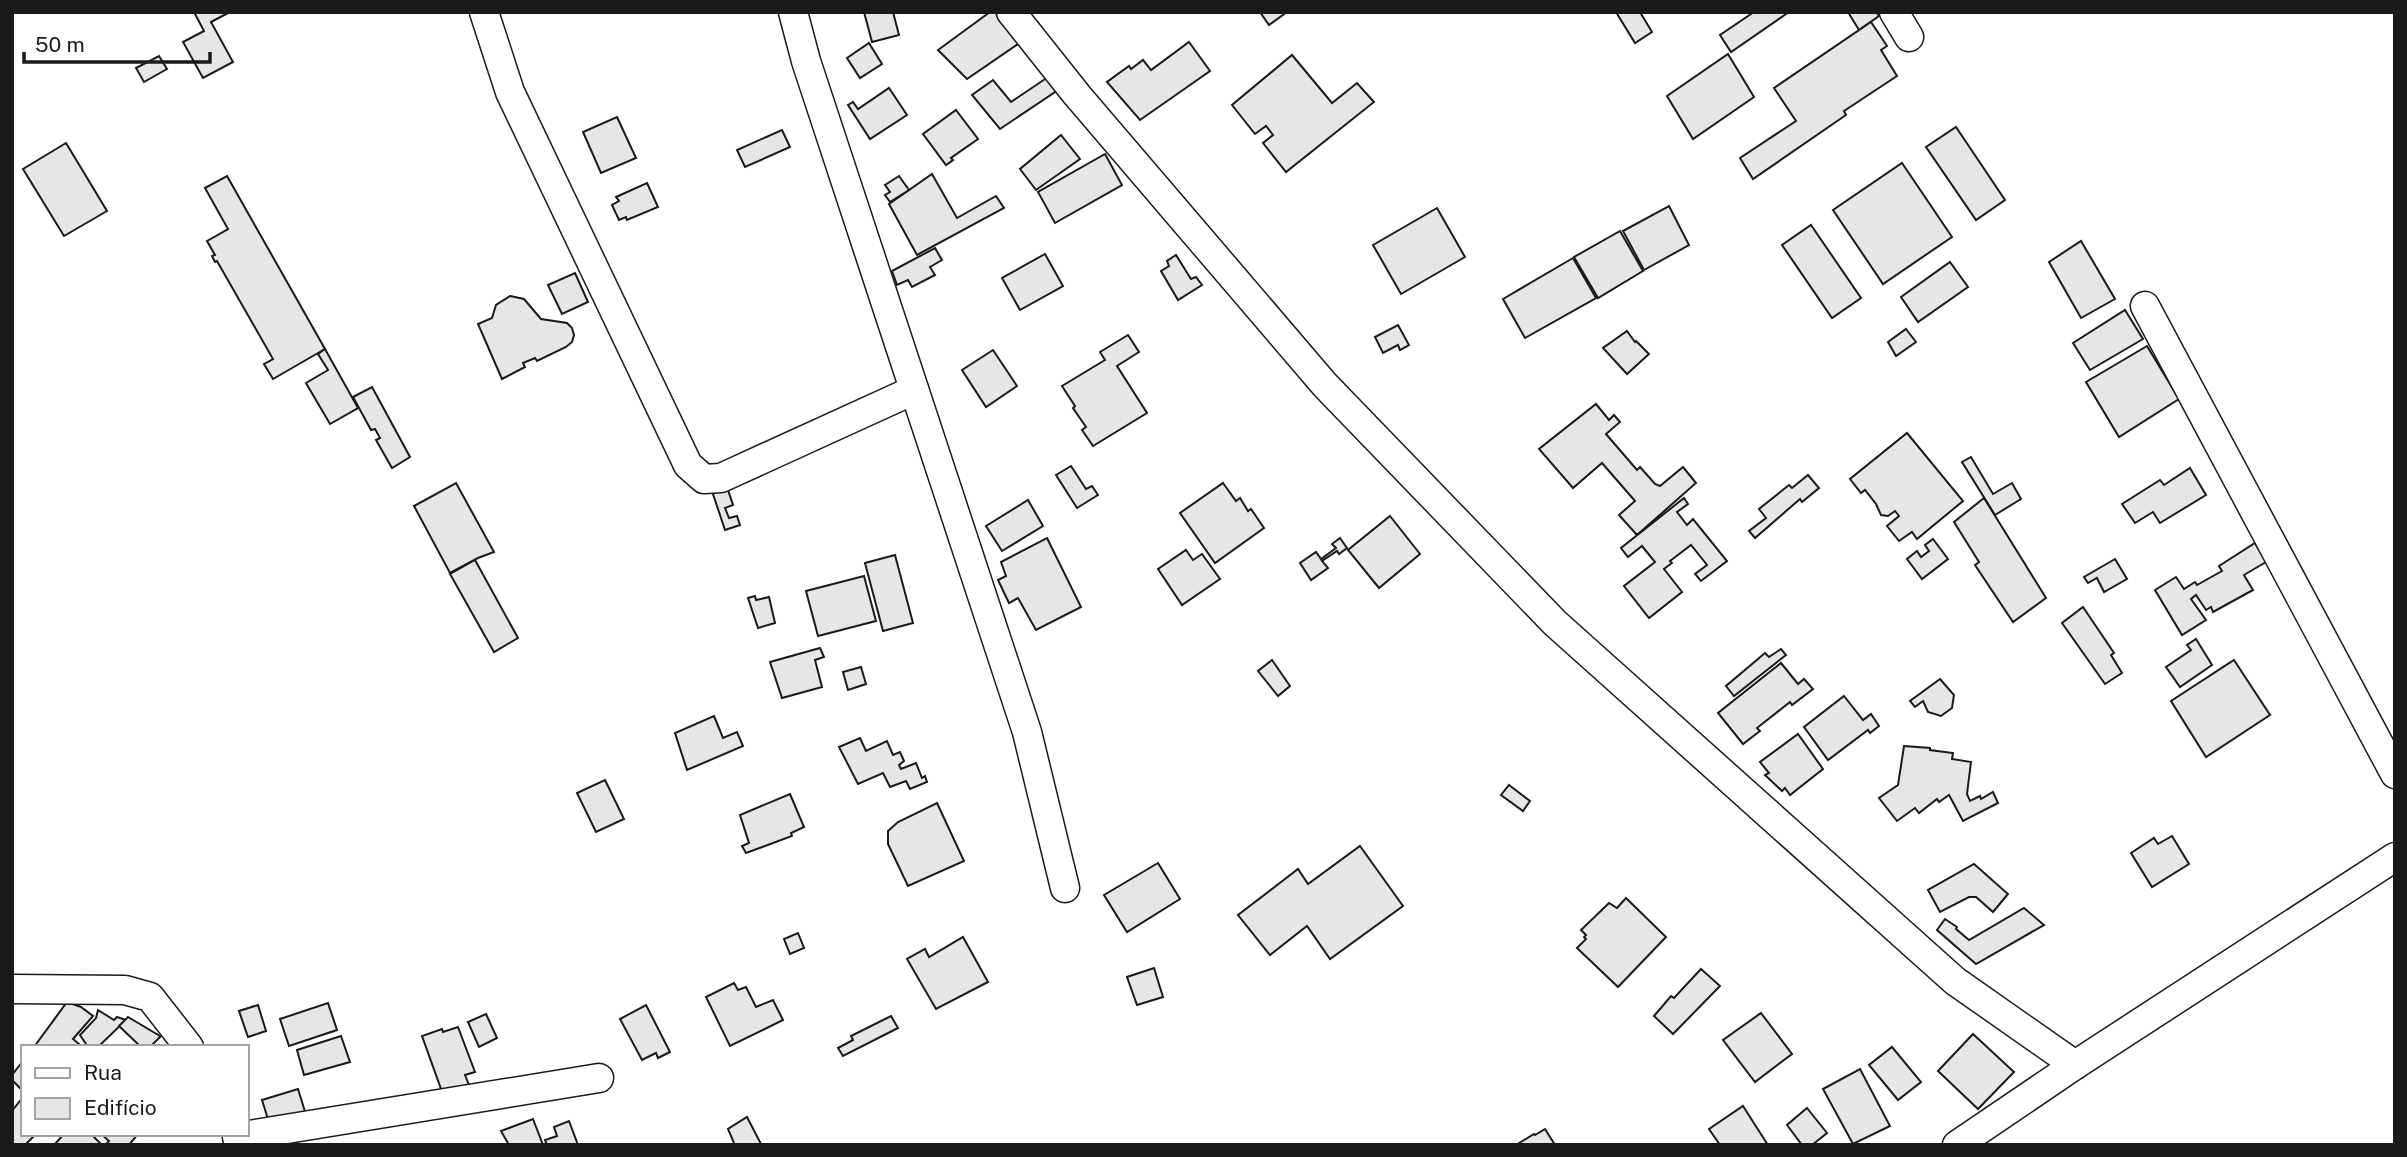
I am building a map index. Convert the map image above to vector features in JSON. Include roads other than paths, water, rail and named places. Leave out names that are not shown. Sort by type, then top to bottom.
[{"type":"street","points":[[484,12],[510,92],[688,465],[704,479],[721,478],[914,390]]},
{"type":"street","points":[[793,12],[1027,732],[1065,888]]},
{"type":"street","points":[[1011,12],[1086,106],[1325,385],[1555,623],[1955,981],[2075,1065]]},
{"type":"street","points":[[1894,12],[1909,37]]},
{"type":"street","points":[[2145,306],[2395,774]]},
{"type":"street","points":[[1957,1145],[2395,857]]},
{"type":"street","points":[[12,989],[125,990],[150,997],[187,1045]]},
{"type":"street","points":[[238,1139],[599,1077]]}]
